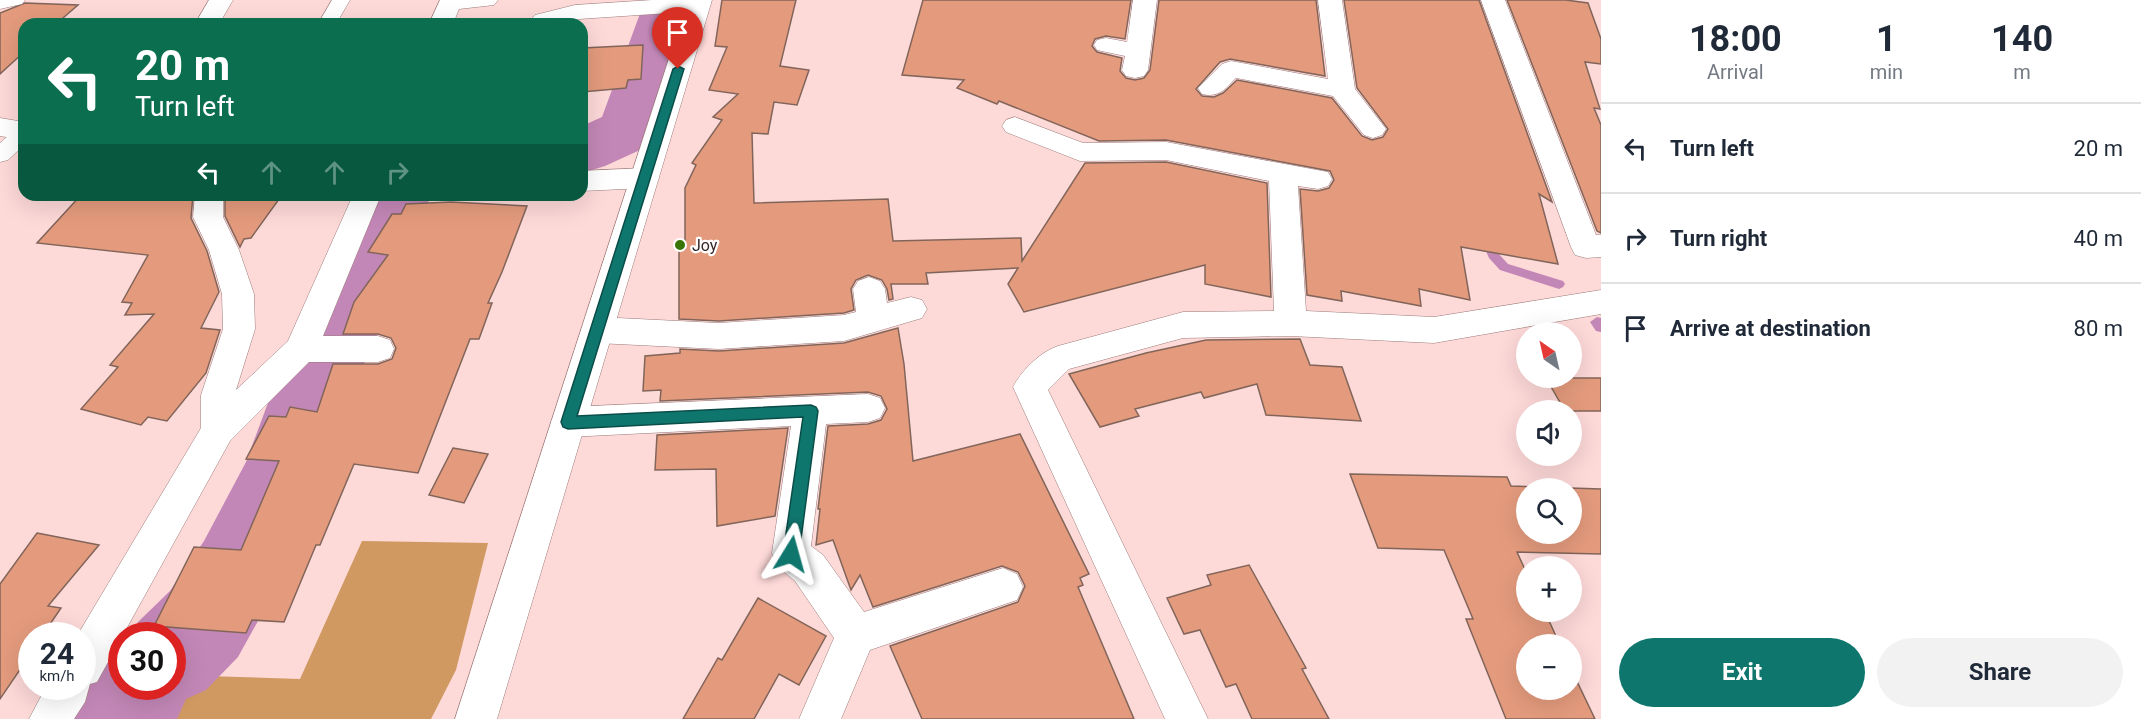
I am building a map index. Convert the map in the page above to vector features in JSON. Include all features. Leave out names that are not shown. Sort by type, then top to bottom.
[{"type":"street","points":[[210,18],[221,0]]},
{"type":"street","points":[[443,18],[450,2],[486,0]]},
{"type":"street","points":[[1106,45],[1136,61],[1145,0]]},
{"type":"street","points":[[1330,0],[1342,90],[1373,129]]},
{"type":"street","points":[[1493,0],[1586,247],[1601,246]]},
{"type":"street","points":[[476,719],[698,3],[574,6],[561,18]]},
{"type":"street","points":[[1211,88],[1230,60],[1342,90]]},
{"type":"street","points":[[1015,126],[1074,162],[1166,151],[1318,179]]},
{"type":"street","points":[[0,127],[18,131]]},
{"type":"street","points":[[1283,174],[1291,323]]},
{"type":"street","points":[[588,182],[645,178]]},
{"type":"street","points":[[208,201],[208,217],[224,250],[238,294],[239,328],[218,395],[218,430]]},
{"type":"street","points":[[96,643],[218,430],[301,349],[364,201]]},
{"type":"street","points":[[1187,719],[1030,387],[1058,359],[1183,325],[1291,323],[1434,330],[1601,302]]},
{"type":"street","points":[[597,330],[719,336],[844,328],[871,304],[911,309]]},
{"type":"street","points":[[301,349],[378,349]]},
{"type":"street","points":[[568,422],[868,408]]},
{"type":"street","points":[[811,411],[791,554],[809,568],[856,635]]},
{"type":"street","points":[[820,719],[856,635],[1003,587]]},
{"type":"street","points":[[50,719],[62,700]]},
{"type":"lane","points":[[0,4],[4,0],[16,0]]},
{"type":"lane","points":[[330,18],[341,0]]},
{"type":"lane","points":[[0,155],[18,138]]},
{"type":"shaded area","points":[[362,541],[488,543],[456,670],[431,719],[117,719],[131,700],[186,700],[186,675],[300,679]]},
{"type":"building","points":[[722,0],[796,0],[780,66],[809,70],[797,105],[774,102],[768,134],[752,133],[754,203],[888,199],[893,241],[1021,238],[1022,261],[1085,163],[1166,162],[1267,183],[1271,297],[1205,284],[1205,265],[1024,312],[1008,284],[1018,268],[926,273],[928,284],[891,284],[893,299],[889,300],[882,280],[868,275],[856,280],[851,289],[854,310],[844,313],[719,321],[679,319],[679,249],[685,249],[685,188],[696,165],[692,163],[722,120],[713,117],[738,94],[709,90],[727,47],[715,46]]},
{"type":"building","points":[[923,0],[1131,0],[1125,39],[1106,36],[1095,39],[1092,46],[1097,52],[1122,58],[1120,71],[1126,78],[1135,80],[1144,78],[1150,70],[1159,0],[1316,0],[1325,76],[1230,59],[1220,62],[1196,89],[1202,96],[1214,97],[1223,93],[1237,80],[1332,98],[1362,136],[1372,140],[1383,137],[1388,129],[1357,88],[1344,0],[1479,0],[1552,202],[1539,194],[1558,264],[1461,247],[1470,300],[1419,289],[1421,306],[1341,291],[1342,301],[1307,295],[1300,189],[1318,191],[1329,188],[1334,180],[1330,171],[1166,140],[1099,141],[999,101],[997,104],[957,88],[964,80],[902,75]]},
{"type":"building","points":[[1507,0],[1566,0],[1588,3],[1601,39],[1601,64],[1585,62],[1600,109],[1594,108],[1601,125],[1601,233],[1597,231]]},
{"type":"building","points":[[25,3],[78,5],[63,18],[18,18],[18,58],[0,74],[0,13]]},
{"type":"building","points":[[643,45],[641,79],[628,80],[626,88],[588,91],[588,48]]},
{"type":"building","points":[[76,201],[192,201],[191,218],[207,251],[219,292],[201,328],[220,330],[206,373],[167,421],[148,417],[141,425],[81,409],[118,367],[110,365],[154,314],[125,315],[132,303],[122,302],[148,255],[37,243]]},
{"type":"building","points":[[225,201],[278,201],[251,238],[244,239],[240,247],[225,216]]},
{"type":"building","points":[[451,202],[527,206],[488,303],[492,303],[479,339],[470,339],[418,473],[354,464],[320,545],[316,545],[284,622],[252,620],[246,633],[186,628],[186,622],[156,622],[194,547],[241,550],[279,461],[246,459],[269,416],[286,417],[290,407],[317,412],[333,364],[378,364],[392,359],[396,348],[391,338],[378,334],[343,334],[354,302],[388,255],[368,252],[392,214],[401,214],[406,204]]},
{"type":"building","points":[[898,328],[904,364],[913,461],[1020,434],[1089,574],[1080,578],[1083,585],[1078,587],[1134,719],[922,719],[890,646],[1018,602],[1025,586],[1018,572],[1002,566],[873,607],[860,575],[851,590],[833,540],[816,545],[828,426],[868,424],[881,420],[887,409],[881,396],[868,392],[660,401],[661,390],[643,391],[645,356],[680,353],[680,349],[719,351],[844,343]]},
{"type":"building","points":[[1300,339],[1310,365],[1342,367],[1361,421],[1266,415],[1257,384],[1204,398],[1201,392],[1135,409],[1139,416],[1100,427],[1069,374],[1146,353],[1206,340]]},
{"type":"building","points":[[1582,378],[1601,378],[1601,411],[1582,411],[1582,400],[1559,400],[1552,388],[1582,388]]},
{"type":"building","points":[[788,428],[775,516],[717,526],[716,469],[655,470],[657,435]]},
{"type":"building","points":[[453,448],[488,454],[464,503],[429,495]]},
{"type":"building","points":[[1350,474],[1507,477],[1511,486],[1516,486],[1516,544],[1582,544],[1582,488],[1601,489],[1601,554],[1517,552],[1519,556],[1516,556],[1516,622],[1550,622],[1555,634],[1516,634],[1516,700],[1582,700],[1582,692],[1595,719],[1506,719],[1466,619],[1473,619],[1444,550],[1378,548]]},
{"type":"building","points":[[37,533],[99,545],[48,606],[61,608],[52,622],[18,622],[18,673],[0,699],[0,584]]},
{"type":"building","points":[[1249,565],[1306,668],[1302,669],[1329,719],[1252,719],[1236,684],[1226,687],[1200,630],[1184,634],[1167,598],[1211,585],[1207,575]]},
{"type":"building","points":[[758,598],[826,636],[799,685],[779,674],[754,719],[683,719],[718,658],[722,660]]},
{"type":"waterway","points":[[588,148],[629,130],[673,0]]},
{"type":"waterway","points":[[186,642],[204,624],[236,572],[285,473],[315,384],[353,306],[394,201]]},
{"type":"waterway","points":[[1486,237],[1493,255],[1504,267],[1559,284]]},
{"type":"waterway","points":[[1597,322],[1601,327]]},
{"type":"waterway","points":[[110,719],[128,700]]},
{"type":"place","name":"Joy","points":[[680,245]]},
{"type":"route","points":[[678,69],[568,422],[811,411],[791,554]]}]
